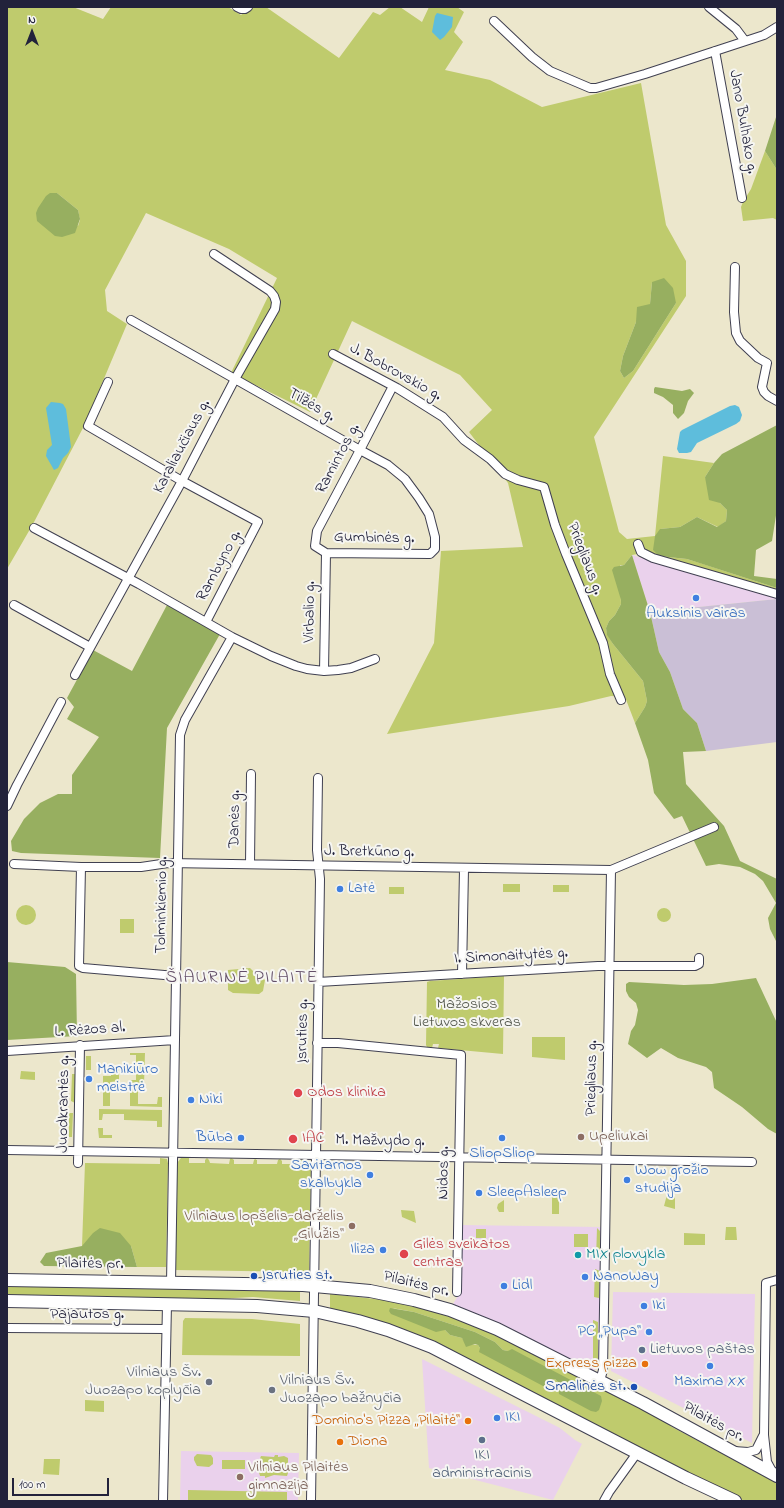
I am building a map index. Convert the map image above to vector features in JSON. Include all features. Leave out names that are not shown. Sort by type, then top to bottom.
[{"type":"main road","name":"Pilaitės pr.","points":[[7,1280],[171,1282],[314,1286],[354,1288],[396,1295],[450,1310],[498,1329],[731,1450],[776,1476]]},
{"type":"main road","points":[[7,1301],[257,1306],[314,1311],[341,1316],[377,1326],[432,1347],[637,1453],[735,1501]]},
{"type":"street","points":[[237,7],[241,9],[248,7]]},
{"type":"street","points":[[709,7],[736,29],[745,41]]},
{"type":"street","points":[[494,21],[532,57],[550,71],[590,88],[606,86],[715,52],[764,35],[777,27]]},
{"type":"street","name":"Jano Bulhako g.","points":[[715,52],[742,198]]},
{"type":"street","name":"Karaliaučiaus g.","points":[[75,675],[182,481],[234,379],[275,309],[276,302],[270,291],[214,254]]},
{"type":"street","points":[[735,267],[734,312],[736,333],[740,341],[758,358],[767,363],[762,387],[764,392],[777,402]]},
{"type":"street","name":"Tilžės g.","points":[[131,320],[388,465],[405,479],[428,514],[435,537],[434,552]]},
{"type":"street","name":"J. Bobrovskio g.","points":[[333,354],[393,386],[443,417],[464,440],[490,459]]},
{"type":"street","points":[[108,382],[88,426],[182,481]]},
{"type":"street","name":"Ramintos g.","points":[[315,546],[317,531],[393,386]]},
{"type":"street","name":"Priegliaus g.","points":[[490,459],[505,474],[518,480],[544,487],[555,525],[603,643],[610,674],[621,700]]},
{"type":"street","name":"Rambyno g.","points":[[182,481],[258,522],[206,622]]},
{"type":"street","points":[[34,528],[232,637],[271,656],[296,666],[324,671],[351,668],[375,659]]},
{"type":"street","points":[[638,544],[641,552],[653,558],[777,594]]},
{"type":"street","name":"Gumbinės g.","points":[[315,546],[326,553],[430,554],[434,552]]},
{"type":"street","name":"Virbalio g.","points":[[324,671],[326,553]]},
{"type":"street","points":[[14,604],[90,647]]},
{"type":"street","name":"Tolminkiemio g.","points":[[171,1282],[180,732],[185,720],[232,637]]},
{"type":"street","points":[[7,806],[60,702]]},
{"type":"street","name":"Danės g.","points":[[250,774],[250,864]]},
{"type":"street","name":"Įsruties g.","points":[[311,1501],[320,879],[317,850],[318,778]]},
{"type":"street","points":[[7,797],[17,784]]},
{"type":"street","name":"J. Bretkūno g.","points":[[14,864],[81,867],[141,867],[178,863],[612,870],[714,827]]},
{"type":"street","points":[[81,867],[78,964],[82,968],[176,976]]},
{"type":"street","points":[[462,974],[464,868]]},
{"type":"street","name":"Priegliaus g.","points":[[600,1381],[603,1370],[609,966],[612,870]]},
{"type":"street","name":"I. Simonaitytės g.","points":[[318,982],[609,966],[695,966],[699,964],[699,958]]},
{"type":"street","name":"L. Rėzos al.","points":[[7,1051],[80,1045],[175,1040]]},
{"type":"street","name":"Nidos g.","points":[[318,1043],[338,1043],[461,1055],[457,1292]]},
{"type":"street","name":"Juodkrantės g.","points":[[78,1163],[80,1045]]},
{"type":"street","name":"M. Mažvydo g.","points":[[7,1150],[752,1162]]},
{"type":"street","points":[[776,1476],[767,1462],[764,1435],[766,1283],[777,1280]]},
{"type":"street","points":[[163,1501],[167,1304]]},
{"type":"street","name":"Pajautos g.","points":[[7,1328],[166,1329]]},
{"type":"street","points":[[731,1450],[753,1451],[758,1447],[764,1435]]},
{"type":"street","points":[[604,1501],[637,1453]]},
{"type":"shaded area","points":[[632,555],[747,590],[777,595],[777,599],[650,612]]},
{"type":"shaded area","points":[[777,599],[777,742],[706,751],[697,723],[683,709],[670,672],[659,652],[650,612]]},
{"type":"shaded area","points":[[461,1225],[601,1227],[599,1363],[595,1370],[592,1371],[452,1306],[460,1292]]},
{"type":"shaded area","points":[[613,1292],[755,1294],[752,1443],[611,1371]]},
{"type":"shaded area","points":[[422,1359],[560,1428],[582,1444],[553,1500],[429,1468]]},
{"type":"shaded area","name":"Vilniaus Pilaitės gimnazija","points":[[181,1451],[299,1453],[298,1501],[180,1501]]},
{"type":"green space","points":[[7,7],[73,7],[103,19],[111,7],[228,7],[241,15],[252,7],[266,7],[339,58],[373,12],[380,15],[390,7],[400,7],[422,22],[429,7],[457,7],[464,12],[454,32],[463,42],[445,70],[490,80],[542,107],[641,83],[666,225],[686,261],[686,296],[594,437],[619,532],[627,539],[655,536],[663,456],[714,463],[705,477],[720,503],[727,510],[726,521],[718,527],[697,517],[680,527],[660,529],[659,556],[648,552],[632,555],[624,565],[620,565],[621,604],[606,628],[607,634],[613,644],[643,681],[647,701],[635,723],[625,697],[611,696],[569,706],[387,734],[434,643],[441,551],[523,547],[508,483],[469,432],[492,410],[460,375],[352,321],[310,412],[231,373],[277,278],[229,249],[146,213],[105,290],[107,311],[127,324],[84,426],[33,524],[7,569]],"holes":[[[50,193],[57,193],[78,210],[80,220],[78,226]],[[652,282],[676,303],[633,371],[624,378],[620,371],[623,356],[636,322],[650,304]]]},
{"type":"green space","points":[[777,114],[777,170],[765,151]]},
{"type":"green space","points":[[765,151],[777,170],[777,220],[773,218],[743,221],[741,207],[751,189]]},
{"type":"green space","points":[[50,193],[57,193],[78,210],[80,219],[75,233],[62,237],[55,236],[37,221],[36,213],[38,208],[46,196]]},
{"type":"green space","points":[[664,278],[673,288],[676,303],[633,371],[624,378],[620,371],[623,356],[636,322],[637,307],[650,304],[652,282]]},
{"type":"green space","points":[[655,387],[682,391],[690,389],[694,393],[688,401],[684,413],[678,419],[673,413],[673,405],[663,397],[654,393]]},
{"type":"green space","points":[[777,425],[777,509],[772,541],[756,550],[754,576],[777,579],[777,588],[687,559],[659,556],[653,550],[655,536],[660,529],[680,527],[697,517],[717,527],[726,521],[727,510],[720,503],[709,500],[705,477],[722,454]]},
{"type":"green space","points":[[632,555],[650,612],[659,652],[670,672],[683,709],[697,723],[706,751],[683,752],[686,784],[724,826],[740,861],[777,879],[777,943],[770,929],[768,918],[776,903],[763,881],[755,874],[740,867],[719,864],[706,866],[682,816],[674,819],[654,793],[648,760],[635,723],[647,701],[643,681],[613,644],[607,635],[606,628],[621,604],[612,570],[614,567],[624,565]]},
{"type":"green space","points":[[661,556],[687,559],[700,563],[777,588],[777,593]]},
{"type":"green space","points":[[167,605],[220,634],[167,728],[160,858],[21,853],[12,851],[11,841],[24,819],[40,803],[58,794],[72,794],[72,775],[99,737],[67,719],[74,707],[67,698],[93,650],[132,671]]},
{"type":"green space","points":[[503,884],[520,884],[520,892],[503,892]]},
{"type":"green space","points":[[553,885],[569,885],[569,892],[553,892]]},
{"type":"green space","points":[[389,887],[404,887],[404,894],[389,894]]},
{"type":"green space","points":[[22,905],[30,905],[36,911],[36,919],[30,925],[22,925],[16,919],[16,911]]},
{"type":"green space","points":[[661,908],[667,908],[671,912],[671,918],[667,922],[661,922],[657,918],[657,912]]},
{"type":"green space","points":[[120,919],[134,919],[134,933],[120,933]]},
{"type":"green space","points":[[7,962],[65,967],[76,974],[77,1036],[7,1040]]},
{"type":"green space","points":[[250,968],[258,976],[265,980],[263,991],[259,994],[233,993],[228,990],[228,970]]},
{"type":"green space","name":"Mažosios Lietuvos skveras","points":[[504,976],[503,1054],[438,1048],[439,1044],[433,1044],[432,1048],[427,1047],[427,982]]},
{"type":"green space","points":[[756,978],[777,1023],[777,1134],[768,1129],[742,1107],[714,1088],[712,1072],[706,1067],[678,1058],[661,1048],[647,1058],[628,1044],[631,1031],[635,1025],[638,1010],[636,1003],[629,997],[626,991],[626,984],[629,982],[684,985],[712,984]]},
{"type":"green space","points":[[532,1037],[565,1037],[565,1060],[532,1057]]},
{"type":"green space","points":[[130,1053],[145,1053],[144,1084],[138,1084],[138,1104],[157,1104],[158,1097],[162,1097],[162,1107],[130,1106],[130,1080],[136,1080],[136,1055],[130,1055]]},
{"type":"green space","points":[[86,1056],[91,1056],[91,1070],[86,1070]]},
{"type":"green space","points":[[119,1068],[119,1081],[110,1082],[110,1106],[103,1106],[103,1076],[111,1076],[111,1069]]},
{"type":"green space","points":[[21,1071],[35,1072],[35,1080],[20,1079]]},
{"type":"green space","points":[[72,1074],[76,1074],[75,1103],[71,1101]]},
{"type":"green space","points":[[99,1109],[162,1110],[162,1127],[157,1127],[157,1121],[124,1120],[124,1114],[103,1114],[102,1120],[99,1120]]},
{"type":"green space","points":[[69,1113],[73,1113],[72,1137],[69,1137]]},
{"type":"green space","points":[[98,1128],[103,1128],[103,1135],[112,1135],[112,1138],[99,1138]]},
{"type":"green space","points":[[160,1158],[167,1159],[168,1163],[166,1267],[137,1267],[131,1246],[82,1246],[85,1163],[160,1164]]},
{"type":"green space","points":[[181,1158],[189,1158],[189,1163],[205,1163],[207,1158],[210,1163],[229,1164],[231,1158],[234,1160],[234,1164],[253,1164],[255,1159],[257,1160],[257,1164],[277,1164],[278,1160],[280,1159],[282,1164],[300,1164],[301,1160],[305,1160],[309,1163],[311,1166],[309,1272],[174,1270],[177,1163]]},
{"type":"green space","points":[[668,1191],[675,1191],[675,1209],[664,1206]]},
{"type":"green space","points":[[552,1197],[559,1197],[559,1214],[552,1214]]},
{"type":"green space","points":[[504,1200],[504,1212],[499,1212],[497,1208],[498,1204]]},
{"type":"green space","points":[[401,1210],[414,1211],[416,1223],[402,1217]]},
{"type":"green space","points":[[726,1227],[736,1227],[737,1240],[725,1240]]},
{"type":"green space","points":[[100,1228],[120,1233],[131,1246],[137,1267],[44,1266],[40,1262],[46,1253],[82,1246],[93,1233]]},
{"type":"green space","points":[[597,1228],[600,1231],[600,1255],[599,1258],[596,1259]]},
{"type":"green space","points":[[476,1229],[486,1229],[486,1238],[476,1238]]},
{"type":"green space","points":[[684,1233],[705,1234],[705,1245],[684,1245]]},
{"type":"green space","points":[[574,1234],[588,1234],[588,1247],[574,1247]]},
{"type":"green space","points":[[595,1269],[600,1271],[599,1298],[594,1297]]},
{"type":"green space","points":[[7,1284],[300,1289],[300,1301],[253,1297],[217,1299],[7,1296]]},
{"type":"green space","points":[[330,1294],[402,1302],[435,1310],[499,1335],[659,1417],[672,1427],[777,1483],[777,1501],[745,1501],[738,1498],[440,1345],[330,1309]],"holes":[[[392,1308],[414,1312],[475,1332],[495,1342],[503,1350],[508,1351],[602,1401],[558,1390],[558,1382],[555,1379],[546,1386],[480,1348],[478,1345],[466,1344],[462,1338],[450,1335],[445,1330]]]},
{"type":"green space","points":[[390,1308],[414,1312],[475,1332],[495,1342],[503,1350],[508,1351],[512,1349],[601,1396],[602,1401],[599,1410],[596,1412],[591,1411],[559,1394],[558,1382],[555,1379],[546,1386],[543,1386],[479,1352],[480,1348],[478,1345],[475,1344],[466,1347],[462,1338],[450,1335],[445,1330],[436,1332],[391,1314],[389,1311]]},
{"type":"green space","points":[[185,1318],[252,1319],[300,1324],[300,1356],[182,1355],[183,1321]]},
{"type":"green space","points":[[593,1320],[598,1322],[598,1364],[593,1362]]},
{"type":"green space","points":[[85,1400],[104,1401],[104,1412],[85,1411]]},
{"type":"green space","points":[[197,1454],[211,1455],[213,1458],[213,1464],[209,1467],[197,1466],[194,1457]]},
{"type":"green space","points":[[275,1455],[278,1455],[278,1457],[284,1456],[288,1458],[287,1476],[274,1475],[265,1478],[265,1476],[260,1476],[258,1469],[252,1471],[252,1466],[259,1466],[261,1456],[274,1457]]},
{"type":"green space","points":[[44,1459],[60,1459],[59,1475],[43,1474]]},
{"type":"green space","points":[[222,1460],[245,1460],[245,1469],[222,1469]]},
{"type":"green space","points":[[188,1490],[287,1492],[287,1501],[188,1501]]},
{"type":"water","points":[[437,13],[453,17],[452,27],[440,40],[432,32]]},
{"type":"water","points":[[51,402],[63,404],[66,409],[71,447],[58,468],[54,470],[46,456],[47,450],[52,445],[46,408]]},
{"type":"water","points":[[735,405],[739,407],[742,415],[740,421],[697,443],[691,452],[679,453],[677,449],[680,432],[682,430],[730,406]]},
{"type":"place","name":"Auksinis vairas","points":[[696,598]]},
{"type":"place","name":"Latė","points":[[340,889]]},
{"type":"place","name":"Manikiūro meistrė","points":[[89,1079]]},
{"type":"place","name":"Odos klinika","points":[[298,1093]]},
{"type":"place","name":"Niki","points":[[191,1100]]},
{"type":"place","name":"Upeliukai","points":[[581,1137]]},
{"type":"place","name":"Būba","points":[[241,1138]]},
{"type":"place","name":"SliopSliop","points":[[502,1138]]},
{"type":"place","name":"IAC","points":[[293,1139]]},
{"type":"place","name":"Savitarnos skalbykla","points":[[370,1175]]},
{"type":"place","name":"Wow grožio studija","points":[[627,1180]]},
{"type":"place","name":"SleepAsleep","points":[[479,1193]]},
{"type":"place","name":"Vilniaus lopšelis-darželis „Gilužis“","points":[[352,1226]]},
{"type":"place","name":"Iliza","points":[[383,1250]]},
{"type":"place","name":"Gilės sveikatos centras","points":[[404,1254]]},
{"type":"place","name":"MIX plovykla","points":[[578,1255]]},
{"type":"place","name":"Įsruties st.","points":[[254,1276]]},
{"type":"place","name":"NanoWay","points":[[585,1277]]},
{"type":"place","name":"Lidl","points":[[504,1286]]},
{"type":"place","name":"Iki","points":[[644,1306]]},
{"type":"place","name":"PC „Pupa“","points":[[649,1332]]},
{"type":"place","name":"Lietuvos paštas","points":[[642,1350]]},
{"type":"place","name":"Express pizza","points":[[645,1364]]},
{"type":"place","name":"Maxima XX","points":[[710,1366]]},
{"type":"place","name":"Vilniaus Šv. Juozapo koplyčia","points":[[209,1382]]},
{"type":"place","name":"Smalinės st.","points":[[634,1387]]},
{"type":"place","name":"Vilniaus Šv. Juozapo bažnyčia","points":[[272,1390]]},
{"type":"place","name":"IKI","points":[[497,1418]]},
{"type":"place","name":"Domino's Pizza „Pilaitė“","points":[[468,1421]]},
{"type":"place","name":"IKI administracinis","points":[[482,1440]]},
{"type":"place","name":"Diona","points":[[340,1442]]},
{"type":"place","name":"Vilniaus Pilaitės gimnazija","points":[[240,1477]]},
{"type":"district","name":"ŠIAURINĖ PILAITĖ","points":[[242,979]]}]
